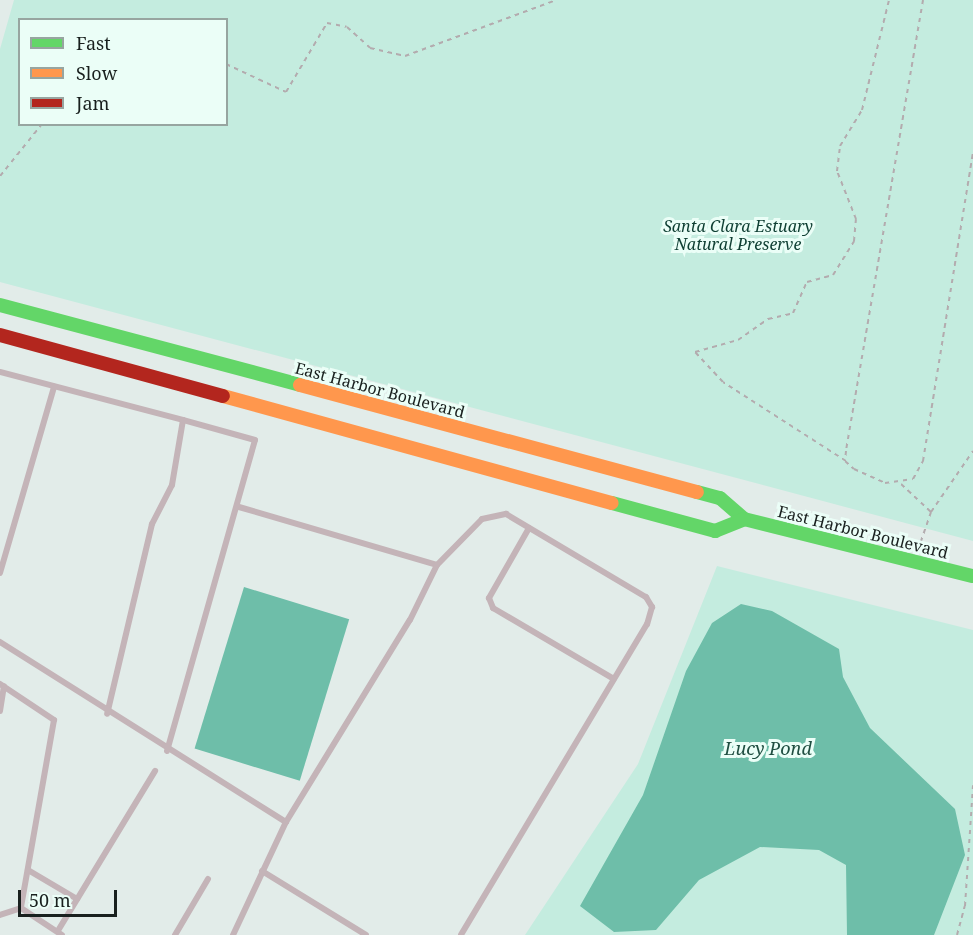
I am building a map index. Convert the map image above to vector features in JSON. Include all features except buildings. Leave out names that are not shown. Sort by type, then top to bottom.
[{"type":"main road","name":"East Harbor Boulevard","points":[[0,305],[720,498],[744,519],[973,576]]},
{"type":"main road","points":[[0,335],[715,531],[744,519]]},
{"type":"lane","points":[[0,372],[255,440],[239,507],[167,751]]},
{"type":"lane","points":[[0,573],[54,387]]},
{"type":"lane","points":[[107,714],[152,524],[172,485],[183,420]]},
{"type":"lane","points":[[239,507],[437,566]]},
{"type":"lane","points":[[233,935],[286,822],[410,620],[437,566],[482,519],[506,514],[646,597],[652,607],[614,680],[461,935]]},
{"type":"lane","points":[[529,528],[489,598],[493,608],[614,680]]},
{"type":"lane","points":[[0,642],[107,714],[286,822]]},
{"type":"lane","points":[[0,711],[2,685],[54,720],[21,908]]},
{"type":"lane","points":[[21,908],[60,932],[77,899],[155,771]]},
{"type":"lane","points":[[28,870],[77,899]]},
{"type":"lane","points":[[262,871],[366,935]]},
{"type":"lane","points":[[175,935],[208,879]]},
{"type":"lane","points":[[0,915],[21,908]]},
{"type":"path","points":[[228,65],[286,92],[327,23],[336,21],[347,27],[370,48],[405,56],[556,0]]},
{"type":"path","points":[[889,0],[862,110],[840,146],[837,171],[856,219],[854,241],[833,275],[807,282],[793,313],[768,319],[738,340],[695,352],[723,382],[869,478],[901,484],[931,512]]},
{"type":"path","points":[[846,461],[923,0]]},
{"type":"path","points":[[0,176],[40,126]]},
{"type":"path","points":[[901,484],[913,479],[923,461],[973,152]]},
{"type":"path","points":[[911,561],[931,512],[973,451]]},
{"type":"path","points":[[957,935],[965,906],[973,785]]},
{"type":"green space","name":"Santa Clara Estuary Natural Preserve","points":[[14,0],[973,0],[973,541],[0,282],[0,49]]},
{"type":"green space","points":[[717,566],[973,630],[973,935],[525,935],[638,764]]},
{"type":"water","points":[[244,587],[349,619],[300,781],[195,749]]},
{"type":"water","name":"Lucy Pond","points":[[741,604],[772,611],[839,649],[843,677],[870,728],[955,809],[965,855],[934,935],[847,935],[846,865],[819,850],[760,847],[699,880],[656,930],[614,932],[580,906],[643,795],[686,671],[712,623]]},
{"type":"traffic: fast","points":[[0,305],[300,385]]},
{"type":"traffic: fast","points":[[697,492],[720,498],[744,519],[973,576]]},
{"type":"traffic: fast","points":[[612,503],[715,531],[744,519]]},
{"type":"traffic: slow","points":[[300,385],[697,492]]},
{"type":"traffic: slow","points":[[223,396],[612,503]]},
{"type":"traffic: jam","points":[[0,335],[223,396]]}]
